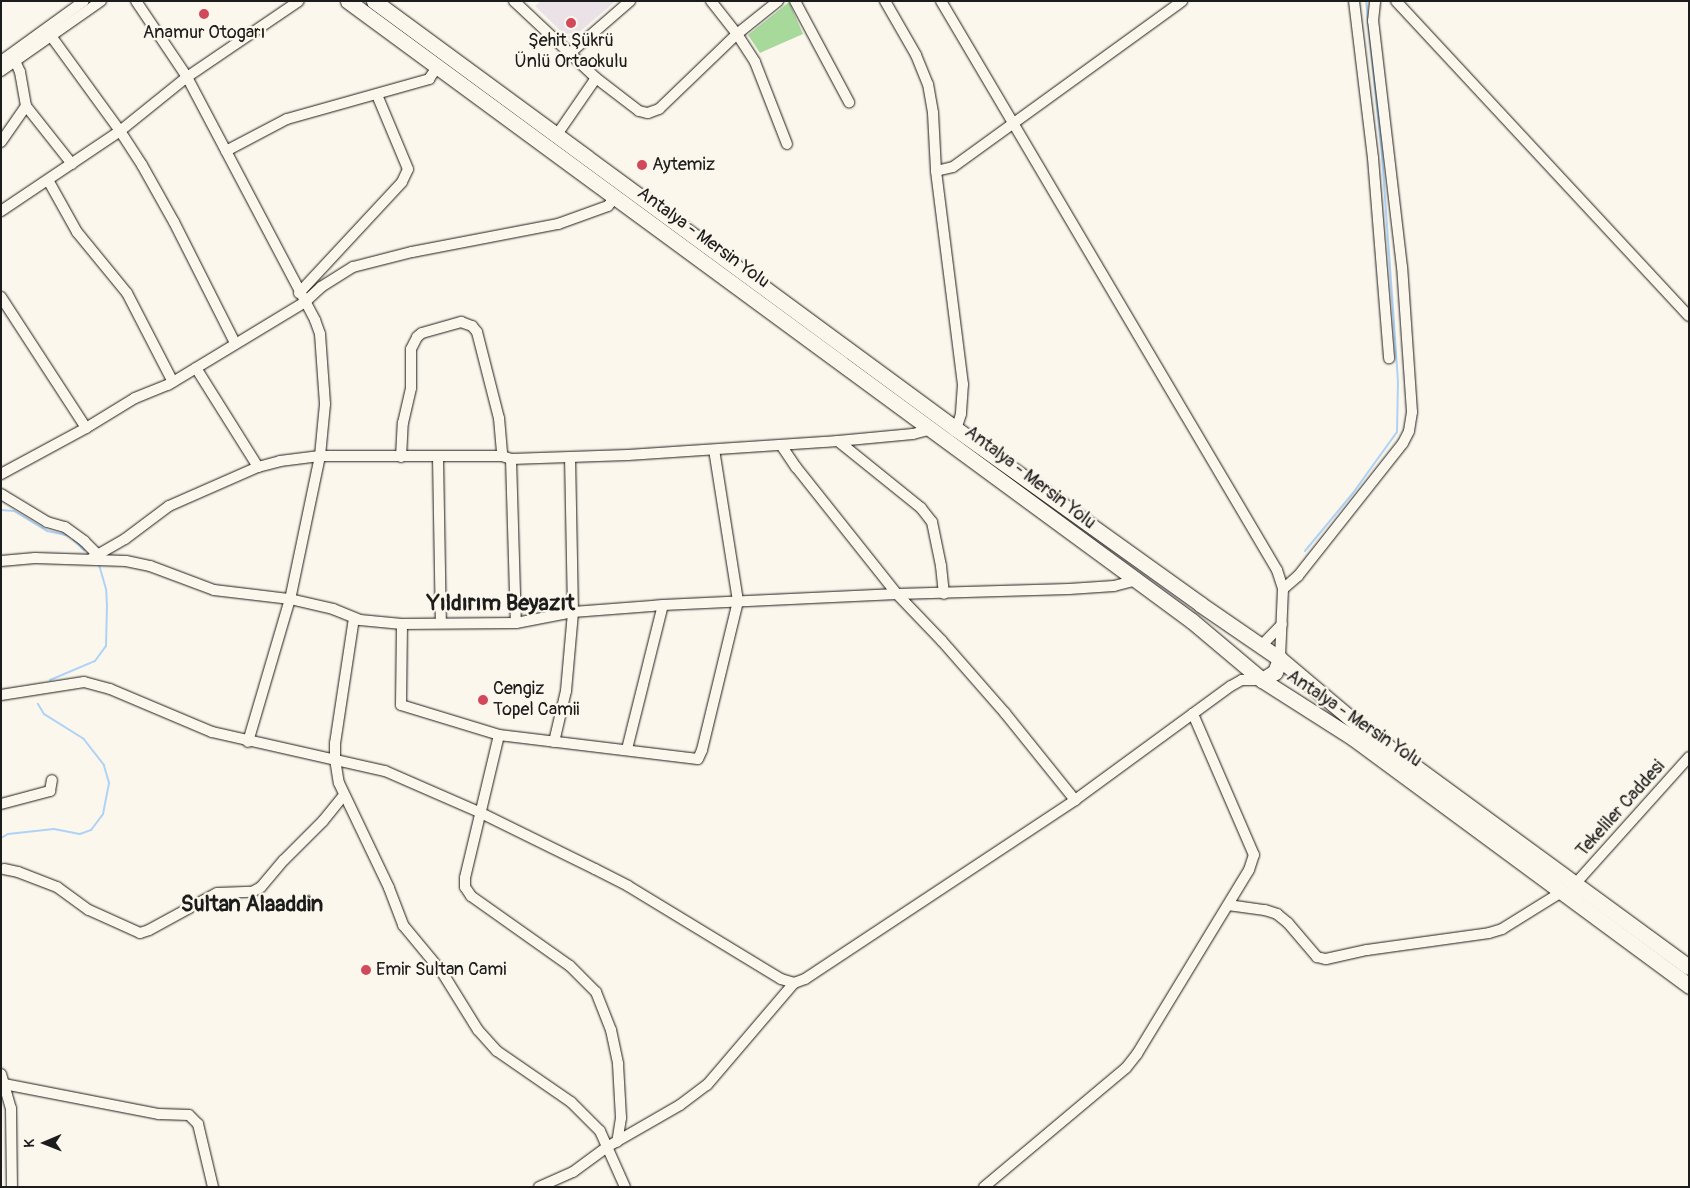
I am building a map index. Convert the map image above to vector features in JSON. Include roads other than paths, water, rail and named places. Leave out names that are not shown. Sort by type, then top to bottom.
[{"type":"highway","name":"Antalya - Mersin Yolu","points":[[348,1],[1192,621],[1262,680],[1353,738],[1563,891],[1689,986]]},
{"type":"highway","name":"Antalya - Mersin Yolu","points":[[374,1],[956,429],[1280,658],[1358,725],[1689,967]]},
{"type":"highway","points":[[1243,664],[1248,651],[1261,646]]},
{"type":"highway","points":[[1262,680],[1275,672],[1280,658]]},
{"type":"street","points":[[1,61],[84,1]]},
{"type":"street","points":[[1,71],[101,1]]},
{"type":"street","points":[[136,1],[187,77],[320,334],[324,404],[320,456],[290,599],[248,742]]},
{"type":"street","points":[[1,211],[120,131],[187,77],[299,1]]},
{"type":"street","points":[[514,1],[596,78],[639,111],[648,113],[658,109],[737,34],[778,1]]},
{"type":"street","points":[[569,54],[630,1]]},
{"type":"street","points":[[711,1],[737,34],[755,62],[787,144]]},
{"type":"street","points":[[795,1],[849,102]]},
{"type":"street","points":[[885,1],[916,55],[928,84],[933,113],[936,171],[963,384],[961,414],[956,429]]},
{"type":"street","points":[[941,1],[1270,556],[1283,589],[1280,658]]},
{"type":"street","points":[[936,171],[953,167],[1182,1]]},
{"type":"street","points":[[1354,1],[1373,158],[1389,358]]},
{"type":"street","points":[[1283,589],[1298,576],[1404,443],[1409,431],[1412,412],[1402,267],[1373,21],[1375,1]]},
{"type":"street","points":[[1396,1],[1689,316]]},
{"type":"street","points":[[51,36],[120,131],[174,222],[235,343]]},
{"type":"street","points":[[15,61],[20,72],[26,106],[72,164]]},
{"type":"street","points":[[226,151],[287,120],[428,79],[437,67]]},
{"type":"street","points":[[556,136],[596,78]]},
{"type":"street","points":[[299,293],[402,182],[408,169],[377,95]]},
{"type":"street","points":[[1,142],[26,106]]},
{"type":"street","points":[[48,180],[77,232],[127,293],[173,382]]},
{"type":"street","points":[[1,474],[86,428],[135,398],[173,382],[305,302],[321,287],[353,267],[412,252],[558,224],[608,206],[614,197]]},
{"type":"street","points":[[1,297],[86,428]]},
{"type":"street","points":[[401,457],[403,423],[411,388],[411,349],[417,337],[422,333],[461,322],[472,326],[477,332],[499,418],[506,457],[516,623]]},
{"type":"street","points":[[196,368],[258,467]]},
{"type":"street","points":[[95,556],[125,539],[169,506],[258,467],[320,456],[570,457],[714,450],[838,441],[912,434],[932,429]]},
{"type":"street","points":[[838,441],[921,508],[932,522],[942,566],[944,594]]},
{"type":"street","points":[[781,445],[796,468],[897,594],[942,641],[1005,713],[1075,800]]},
{"type":"street","points":[[402,624],[401,705],[499,735],[698,759],[702,750],[738,601],[714,450]]},
{"type":"street","points":[[438,457],[441,623]]},
{"type":"street","points":[[554,742],[566,691],[573,612],[570,457]]},
{"type":"street","points":[[1,494],[47,522],[65,527],[84,540],[95,556]]},
{"type":"street","points":[[1,561],[35,558],[57,560],[95,556],[150,566],[214,590],[290,599],[333,609],[354,618],[402,624],[516,623],[573,612],[662,605],[897,594],[1069,589],[1114,586],[1136,580]]},
{"type":"street","points":[[627,749],[662,605]]},
{"type":"street","points":[[354,618],[335,743],[335,759],[339,784],[389,888],[403,925],[442,972],[478,1030],[497,1051],[571,1102],[600,1131],[625,1187]]},
{"type":"street","points":[[1261,646],[1282,624]]},
{"type":"street","points":[[1231,686],[1243,664]]},
{"type":"street","points":[[1,694],[84,682],[110,689],[184,722],[248,742],[385,771],[481,813],[628,886],[781,979],[794,983],[805,980],[1075,800],[1231,686],[1242,680],[1262,680]]},
{"type":"street","points":[[984,1187],[1126,1068],[1137,1054],[1249,870],[1254,855],[1193,714]]},
{"type":"street","points":[[499,735],[465,878],[465,887],[471,896],[570,966],[596,992],[611,1030],[618,1064],[620,1118],[617,1142]]},
{"type":"street","name":"Tekeliler Caddesi","points":[[1576,883],[1689,757]]},
{"type":"street","points":[[1,804],[50,791],[52,780]]},
{"type":"street","points":[[4,869],[18,872],[56,887],[89,910],[140,933],[150,930],[217,893],[252,892],[261,888],[284,860],[323,821],[344,795]]},
{"type":"street","points":[[1228,905],[1265,910],[1277,914],[1288,923],[1316,957],[1326,959],[1367,950],[1489,933],[1502,929],[1563,891]]},
{"type":"street","points":[[539,1187],[573,1172],[606,1147],[680,1105],[707,1085],[794,983]]},
{"type":"street","points":[[12,1187],[11,1108],[3,1079],[159,1114],[189,1115],[198,1124],[213,1187]]},
{"type":"waterway","points":[[1305,551],[1353,493],[1397,432],[1398,382],[1382,155],[1366,1]]},
{"type":"waterway","points":[[1,510],[14,511],[47,531],[70,536]]},
{"type":"waterway","points":[[73,539],[84,550]]},
{"type":"waterway","points":[[50,680],[95,661],[106,646],[106,589],[99,565]]},
{"type":"waterway","points":[[1,838],[8,834],[54,829],[80,834],[91,830],[103,814],[109,783],[104,765],[84,739],[44,714],[38,704]]},
{"type":"place","name":"Anamur Otogarı","points":[[204,14]]},
{"type":"place","name":"Şehit Şükrü Ünlü Ortaokulu","points":[[571,23]]},
{"type":"place","name":"Aytemiz","points":[[642,165]]},
{"type":"place","name":"Cengiz Topel Camii","points":[[483,700]]},
{"type":"place","name":"Emir Sultan Cami","points":[[366,970]]},
{"type":"district","name":"Yıldırım Beyazıt","points":[[501,604]]},
{"type":"district","name":"Sultan Alaaddin","points":[[252,905]]}]
